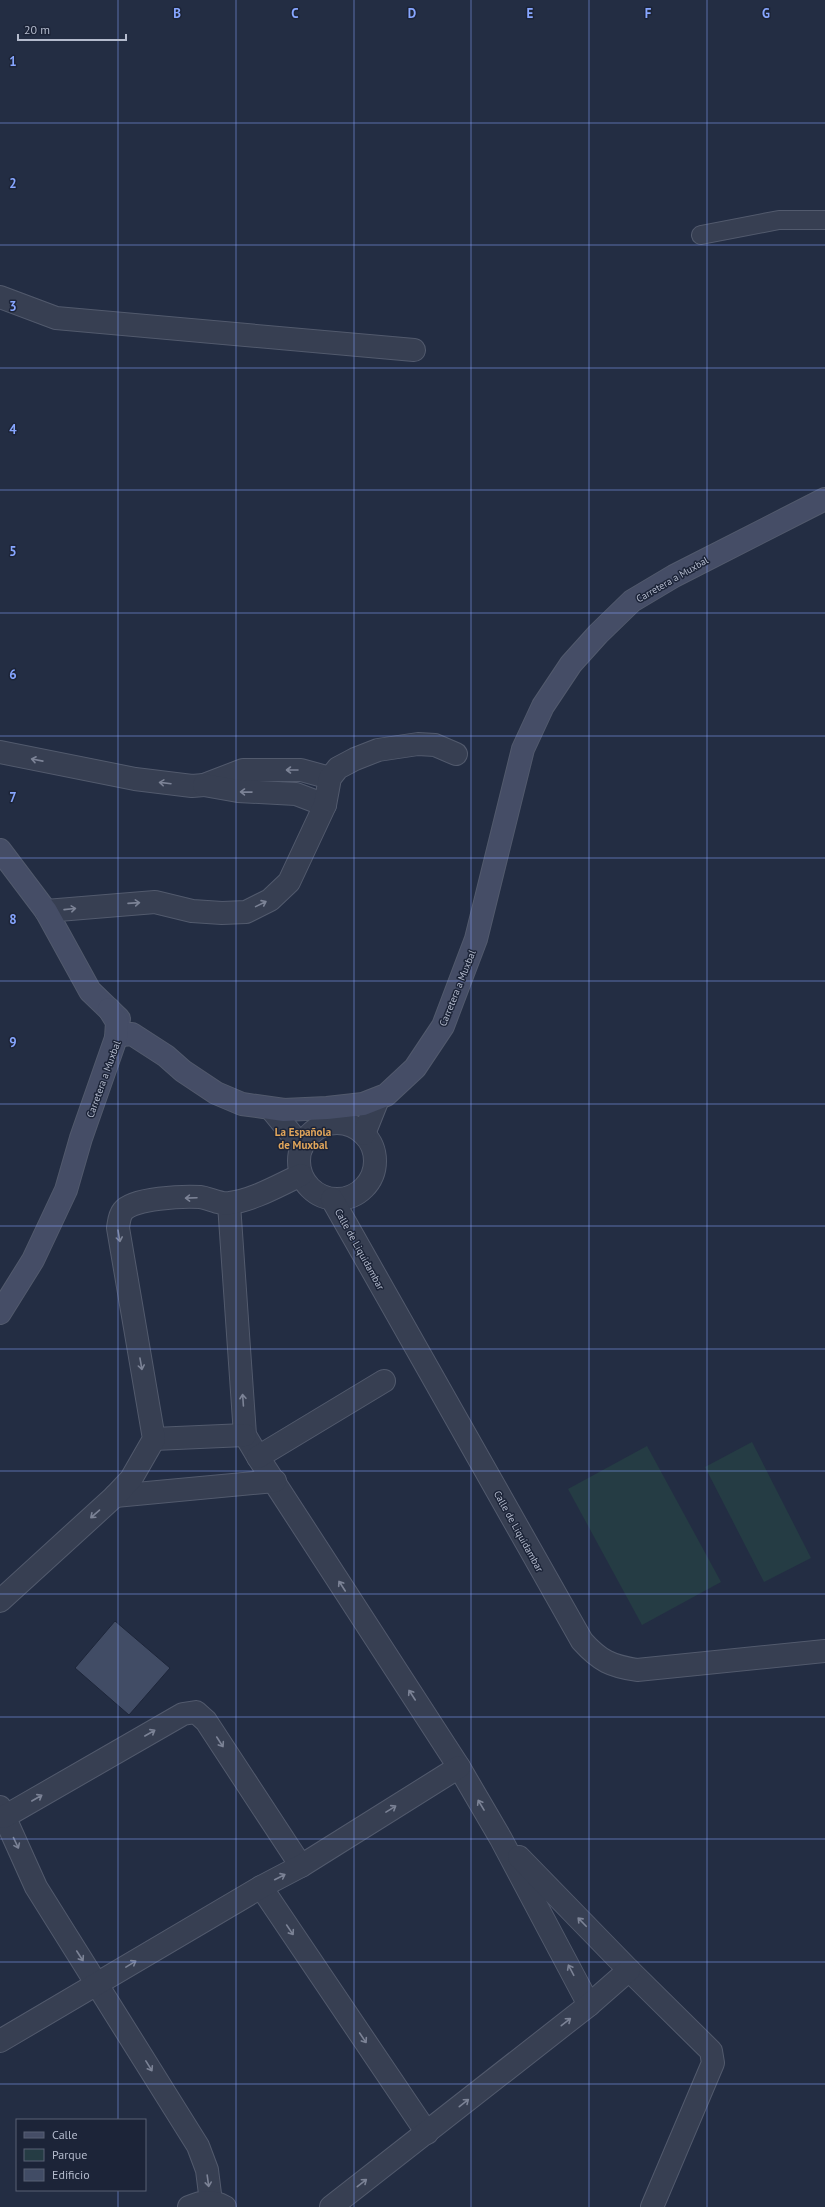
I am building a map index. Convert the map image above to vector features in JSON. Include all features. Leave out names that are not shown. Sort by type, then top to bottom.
[{"type":"street","points":[[0,298],[56,318],[414,350]]},
{"type":"street","name":"Carretera a Muxbal","points":[[0,1312],[33,1260],[66,1190],[81,1138],[116,1038],[122,1035],[132,1034],[152,1046],[216,1093],[242,1104],[271,1109],[327,1108],[363,1104],[386,1095],[416,1068],[443,1026],[476,939],[523,749],[543,706],[571,664],[598,634],[632,602],[674,576],[825,499]]},
{"type":"street","points":[[46,911],[155,902],[192,911],[222,913],[246,912],[270,900],[289,882],[325,805],[330,778],[338,768],[355,758],[378,750],[418,744],[435,745],[456,754]]},
{"type":"street","points":[[0,752],[135,779],[192,786],[204,785],[238,791],[296,794],[325,805]]},
{"type":"street","points":[[204,785],[243,770],[301,770],[330,778]]},
{"type":"street","points":[[0,850],[46,911],[90,991],[108,1009],[152,1046]]},
{"type":"street","points":[[108,1009],[117,1022],[116,1038]]},
{"type":"street","points":[[364,1134],[378,1099]]},
{"type":"street","points":[[271,1109],[302,1147]]},
{"type":"street","points":[[342,1122],[356,1127],[364,1134],[369,1138],[376,1156],[374,1174],[370,1182],[363,1189],[352,1196],[332,1199],[314,1192],[306,1184],[301,1175],[298,1163],[302,1147],[313,1131],[325,1124],[342,1122]]},
{"type":"street","points":[[0,1601],[115,1496],[131,1479],[154,1439],[118,1228],[120,1218],[124,1210],[133,1203],[162,1199],[200,1197],[229,1204],[254,1196],[301,1175]]},
{"type":"street","name":"Calle de Liquidambar","points":[[332,1199],[582,1642],[595,1656],[621,1668],[636,1670],[825,1651]]},
{"type":"street","points":[[229,1204],[245,1435],[459,1767],[501,1838],[589,2005]]},
{"type":"street","points":[[258,1457],[384,1380]]},
{"type":"street","points":[[154,1439],[245,1435]]},
{"type":"street","points":[[115,1496],[275,1481]]},
{"type":"street","points":[[189,2207],[203,2202],[218,2204],[198,2146],[36,1887],[2,1812],[183,1714],[196,1712],[206,1721],[301,1866]]},
{"type":"street","points":[[0,2042],[261,1886],[301,1866],[459,1767]]},
{"type":"street","points":[[501,1838],[629,1970],[712,2051],[713,2063],[652,2207]]},
{"type":"street","points":[[261,1886],[427,2133]]},
{"type":"street","points":[[331,2207],[589,2005],[629,1970]]},
{"type":"lane","points":[[701,235],[779,220],[825,220]]},
{"type":"green space","points":[[752,1442],[811,1558],[764,1582],[705,1467]]},
{"type":"green space","points":[[647,1446],[721,1582],[642,1625],[568,1489]]},
{"type":"building","points":[[115,1621],[170,1668],[129,1715],[75,1668]]},
{"type":"district","name":"La Española de Muxbal","points":[[303,1138]]}]
